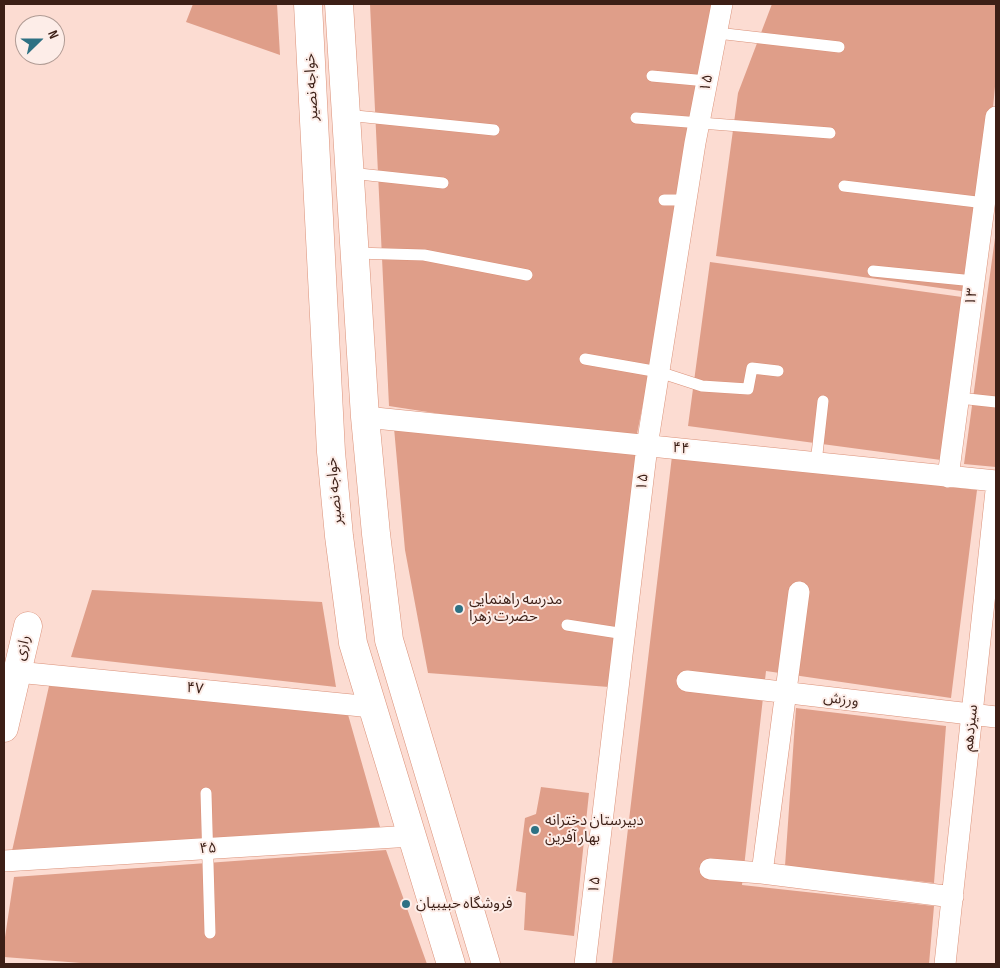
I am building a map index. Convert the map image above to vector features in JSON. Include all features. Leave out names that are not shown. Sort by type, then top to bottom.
[{"type":"main road","name":"خواجه نصیر","points":[[308,4],[331,452],[339,536],[353,643],[451,964]]},
{"type":"main road","points":[[339,4],[365,417],[376,534],[389,640],[486,964]]},
{"type":"main road","name":"رازی","points":[[4,728],[28,626]]},
{"type":"street","name":"۱۵","points":[[585,964],[647,446],[699,123],[722,4]]},
{"type":"street","name":"۱۳","points":[[948,477],[996,117]]},
{"type":"street","name":"۴۴","points":[[365,417],[996,482]]},
{"type":"street","name":"سیزدهم","points":[[946,964],[996,491]]},
{"type":"street","points":[[762,873],[799,592]]},
{"type":"street","name":"۴۷","points":[[17,672],[372,706]]},
{"type":"street","name":"ورزش","points":[[687,681],[996,717]]},
{"type":"street","name":"۴۵","points":[[4,861],[412,836]]},
{"type":"street","points":[[710,868],[953,897]]},
{"type":"lane","points":[[717,33],[839,47]]},
{"type":"lane","points":[[652,76],[708,81]]},
{"type":"lane","points":[[346,115],[494,130]]},
{"type":"lane","points":[[636,118],[830,133]]},
{"type":"lane","points":[[350,173],[443,183]]},
{"type":"lane","points":[[844,186],[985,203]]},
{"type":"lane","points":[[664,200],[686,200]]},
{"type":"lane","points":[[355,253],[424,255],[526,275]]},
{"type":"lane","points":[[873,271],[974,281]]},
{"type":"lane","points":[[585,359],[659,372],[702,386],[748,389],[752,368],[778,371]]},
{"type":"lane","points":[[959,398],[996,402]]},
{"type":"lane","points":[[816,463],[823,401]]},
{"type":"lane","points":[[567,625],[625,634]]},
{"type":"lane","points":[[206,793],[206,849],[210,933]]},
{"type":"building","points":[[193,4],[277,4],[280,55],[186,22]]},
{"type":"building","points":[[370,4],[722,4],[635,444],[389,406]]},
{"type":"building","points":[[772,4],[996,4],[996,76],[991,129],[968,292],[716,256],[738,93]]},
{"type":"building","points":[[995,238],[996,467],[964,464]]},
{"type":"building","points":[[710,262],[962,297],[941,460],[688,426]]},
{"type":"building","points":[[394,428],[638,455],[609,687],[428,673],[405,550]]},
{"type":"building","points":[[672,456],[977,490],[951,698],[766,671],[742,885],[934,906],[929,964],[612,964]]},
{"type":"building","points":[[92,590],[322,602],[336,687],[71,657]]},
{"type":"building","points":[[49,686],[345,704],[380,827],[12,851]]},
{"type":"building","points":[[796,708],[946,726],[934,883],[785,866]]},
{"type":"building","points":[[541,787],[589,793],[574,936],[524,930],[526,893],[516,891],[525,818],[536,814]]},
{"type":"building","points":[[386,850],[427,964],[94,964],[4,957],[4,944],[14,877]]},
{"type":"place","name":"مدرسه راهنمایی حضرت زهرا","points":[[459,609]]},
{"type":"place","name":"دبیرستان دخترانه بهار آفرین","points":[[535,830]]},
{"type":"place","name":"فروشگاه حبیبیان","points":[[406,904]]}]
